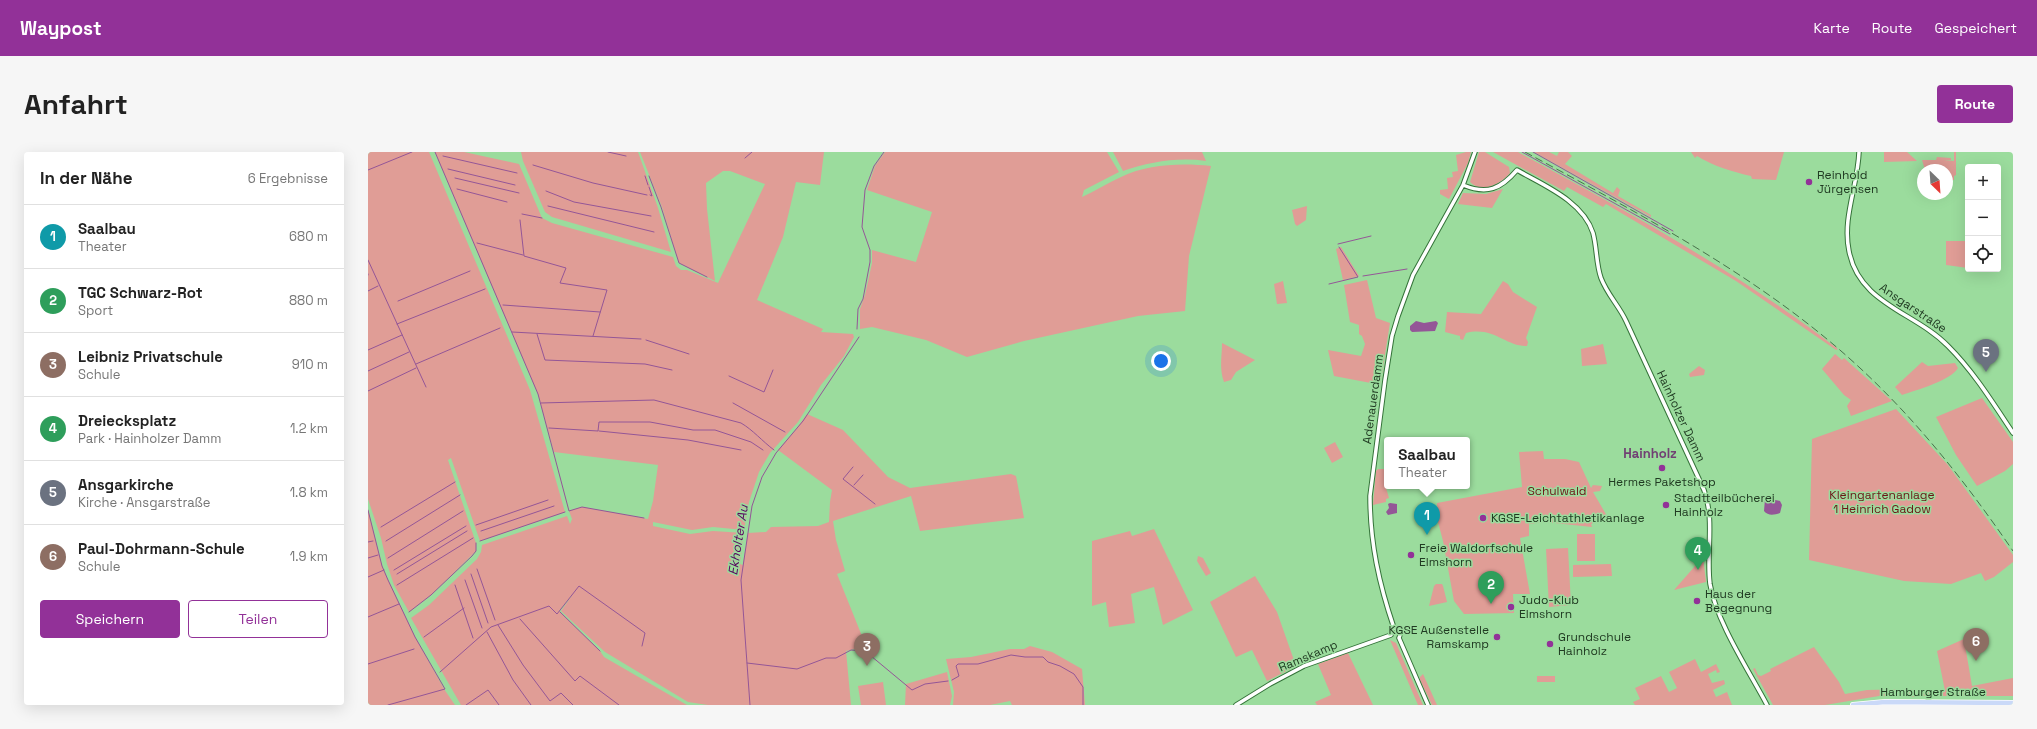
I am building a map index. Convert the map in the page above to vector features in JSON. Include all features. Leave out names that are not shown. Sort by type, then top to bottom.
[{"type":"main road","name":"Hamburger Straße","points":[[1853,705],[1886,702],[2013,703]]},
{"type":"street","name":"Adenauerdamm","points":[[1428,705],[1398,638],[1401,632],[1398,628],[1394,628],[1378,575],[1370,518],[1370,496],[1392,336],[1405,294],[1428,247],[1463,185],[1475,152]]},
{"type":"street","name":"Ansgarstraße","points":[[1859,152],[1847,230],[1848,249],[1852,262],[1864,284],[1880,300],[1936,336],[1948,346],[1975,377],[2013,434]]},
{"type":"street","name":"Hainholzer Damm","points":[[1463,185],[1483,189],[1498,187],[1507,182],[1517,170],[1560,195],[1581,212],[1588,221],[1601,277],[1611,298],[1626,320],[1706,494],[1710,516],[1708,558],[1712,593],[1729,633],[1767,705]]},
{"type":"street","points":[[1394,628],[1391,635],[1393,638],[1398,638]]},
{"type":"street","name":"Ramskamp","points":[[1236,705],[1270,684],[1304,666],[1391,635]]},
{"type":"green space","points":[[368,152],[429,152],[530,390],[565,512],[480,541],[451,458],[448,460],[476,543],[476,551],[431,595],[409,612],[394,585],[368,499]]},
{"type":"green space","points":[[435,152],[464,152],[519,164],[542,218],[552,223],[673,257],[676,266],[681,270],[687,270],[718,283],[765,184],[730,171],[723,171],[706,183],[707,209],[715,281],[679,263],[662,207],[640,152],[824,152],[820,185],[796,182],[783,237],[757,300],[823,329],[821,332],[853,334],[854,337],[844,356],[821,385],[798,422],[770,453],[759,472],[749,502],[744,530],[713,527],[692,530],[653,522],[653,526],[690,534],[713,531],[744,533],[740,564],[743,565],[748,533],[766,532],[771,527],[818,526],[829,522],[832,490],[778,450],[807,414],[843,430],[888,477],[910,488],[1011,474],[1016,476],[1024,518],[920,531],[911,496],[833,521],[836,540],[845,571],[837,574],[866,646],[846,651],[851,705],[708,705],[688,702],[605,652],[561,611],[573,594],[559,611],[600,651],[604,657],[687,705],[461,705],[411,618],[429,605],[477,559],[481,552],[482,545],[567,516],[570,524],[572,519],[569,511],[582,507],[648,519],[653,501],[658,465],[554,452],[538,394]]},
{"type":"green space","points":[[521,152],[638,152],[658,208],[671,252],[552,217],[545,212],[523,161]]},
{"type":"green space","points":[[885,152],[1107,152],[1119,172],[1084,190],[1082,197],[1121,177],[1142,169],[1176,165],[1211,166],[1189,256],[1185,311],[1138,316],[1024,341],[967,357],[926,340],[872,327],[860,329],[860,309],[865,295],[872,263],[872,250],[916,262],[932,212],[867,190],[875,166]]},
{"type":"green space","points":[[1113,152],[1202,152],[1206,161],[1164,161],[1123,171]]},
{"type":"green space","points":[[1471,152],[1468,163],[1449,199],[1440,194],[1440,190],[1448,189],[1447,178],[1453,177],[1452,172],[1458,171],[1456,155]]},
{"type":"green space","points":[[1479,152],[1485,152],[1509,167],[1510,173],[1497,184],[1486,187],[1475,186],[1470,182]]},
{"type":"green space","points":[[1493,152],[1518,152],[1641,220],[1761,294],[1838,349],[1836,350],[1736,281],[1606,204],[1603,207],[1567,187],[1564,191]]},
{"type":"green space","points":[[1534,152],[1549,152],[1557,156],[1559,152],[1568,152],[1572,156],[1565,164],[1613,193],[1617,187],[1620,190],[1618,196],[1651,215],[1651,217]]},
{"type":"green space","points":[[1691,152],[1784,152],[1776,180],[1752,179],[1751,176],[1723,168],[1697,156],[1695,158]]},
{"type":"green space","points":[[1884,152],[1907,152],[1917,161],[1884,162]]},
{"type":"green space","points":[[1954,152],[1956,152],[1956,175],[1954,176],[1953,180],[1953,164],[1923,164],[1922,160],[1936,160],[1937,157],[1951,158],[1951,160],[1944,160],[1954,161]]},
{"type":"green space","points":[[1503,189],[1492,208],[1458,204],[1463,193],[1486,194]]},
{"type":"green space","points":[[1307,206],[1306,220],[1297,226],[1295,224],[1292,210]]},
{"type":"green space","points":[[1946,241],[1965,241],[1965,268],[1946,265]]},
{"type":"green space","points":[[1341,247],[1359,276],[1343,280],[1336,249]]},
{"type":"green space","points":[[1367,280],[1376,318],[1390,323],[1381,380],[1380,383],[1376,384],[1334,376],[1328,350],[1361,356],[1365,344],[1362,336],[1359,334],[1359,325],[1350,322],[1344,285]]},
{"type":"green space","points":[[1283,281],[1287,303],[1277,304],[1274,284]]},
{"type":"green space","points":[[1503,281],[1508,284],[1513,292],[1537,307],[1526,338],[1528,342],[1527,346],[1519,345],[1484,332],[1466,333],[1463,340],[1460,339],[1460,336],[1445,332],[1447,312],[1481,314]]},
{"type":"green space","points":[[1222,343],[1255,360],[1236,372],[1231,380],[1224,382],[1221,367]]},
{"type":"green space","points":[[1603,344],[1607,364],[1582,366],[1581,349]]},
{"type":"green space","points":[[1835,354],[1842,360],[1844,358],[1892,401],[1851,416],[1847,406],[1851,400],[1844,395],[1822,369]]},
{"type":"green space","points":[[1922,362],[1928,366],[1955,363],[1958,368],[1954,373],[1940,381],[1902,395],[1895,387]]},
{"type":"green space","points":[[1699,366],[1705,370],[1704,375],[1690,377],[1689,374]]},
{"type":"green space","points":[[1982,398],[2013,442],[2013,464],[2005,471],[1977,486],[1956,455],[1936,417]]},
{"type":"green space","name":"Kleingartenanlage 1 Heinrich Gadow","points":[[1896,409],[1948,465],[2013,555],[2013,562],[1994,577],[1985,581],[1981,573],[1951,584],[1904,581],[1809,560],[1812,439]]},
{"type":"green space","points":[[1335,442],[1343,457],[1332,463],[1324,448]]},
{"type":"green space","name":"Schulwald","points":[[1543,451],[1544,459],[1565,459],[1579,462],[1591,488],[1593,485],[1602,486],[1600,491],[1593,492],[1607,516],[1591,524],[1592,527],[1545,522],[1529,524],[1529,536],[1520,538],[1530,594],[1513,594],[1514,613],[1464,614],[1454,601],[1438,522],[1437,503],[1522,487],[1519,452]]},
{"type":"green space","points":[[1378,469],[1384,469],[1384,489],[1386,489],[1389,498],[1386,499],[1386,502],[1373,505],[1376,471]]},
{"type":"green space","points":[[368,510],[382,566],[388,580],[415,637],[444,689],[455,705],[368,705]]},
{"type":"green space","points":[[1154,529],[1193,610],[1163,625],[1154,587],[1131,594],[1135,623],[1109,627],[1106,602],[1092,606],[1092,541],[1130,531],[1132,536]]},
{"type":"green space","points":[[1577,534],[1595,534],[1595,561],[1577,561]]},
{"type":"green space","points":[[1568,548],[1571,605],[1549,607],[1546,549]]},
{"type":"green space","points":[[1198,556],[1203,558],[1211,573],[1206,576],[1197,561]]},
{"type":"green space","points":[[1703,557],[1706,582],[1674,590]]},
{"type":"green space","points":[[1611,564],[1612,576],[1573,577],[1573,565]]},
{"type":"green space","points":[[1255,576],[1277,612],[1296,666],[1267,681],[1252,650],[1236,657],[1210,602]]},
{"type":"green space","points":[[1436,584],[1442,584],[1447,602],[1429,606],[1434,586]]},
{"type":"green space","points":[[1964,639],[1972,686],[2013,678],[2013,696],[1920,696],[1918,693],[1945,691],[1937,651]]},
{"type":"green space","points":[[1390,640],[1396,643],[1423,705],[1418,705]]},
{"type":"green space","points":[[1030,646],[1052,652],[1082,669],[1085,705],[1012,705],[1010,701],[990,705],[953,705],[954,692],[946,659],[971,657],[1010,649],[1024,649]]},
{"type":"green space","points":[[1814,647],[1839,682],[1845,694],[1867,690],[1912,689],[1916,697],[1879,696],[1825,705],[1773,705],[1753,669],[1755,668],[1758,675],[1761,676],[1771,671],[1770,669]]},
{"type":"green space","points":[[1348,653],[1373,705],[1317,705],[1315,702],[1331,695],[1318,664]]},
{"type":"green space","points":[[1695,659],[1701,672],[1716,664],[1720,672],[1717,673],[1716,670],[1708,674],[1712,683],[1724,680],[1725,684],[1713,690],[1716,697],[1727,692],[1732,705],[1635,705],[1633,702],[1640,699],[1635,688],[1661,676],[1669,692],[1677,688],[1669,672]]},
{"type":"green space","points":[[947,672],[952,696],[950,705],[905,705],[906,684]]},
{"type":"green space","points":[[1423,674],[1437,705],[1432,705],[1420,680],[1420,677]]},
{"type":"green space","points":[[1537,676],[1555,676],[1555,682],[1537,682]]},
{"type":"green space","points":[[883,682],[886,705],[861,705],[858,686]]},
{"type":"shaded area","points":[[1416,321],[1424,323],[1436,321],[1438,323],[1435,331],[1412,332],[1410,330],[1410,326]]},
{"type":"shaded area","points":[[1766,498],[1780,501],[1782,505],[1780,513],[1771,515],[1764,511]]},
{"type":"shaded area","points":[[1388,504],[1397,504],[1397,513],[1388,515],[1386,512],[1389,508]]},
{"type":"waterway","points":[[368,170],[412,152]]},
{"type":"waterway","points":[[435,152],[538,394],[569,511],[582,507],[644,518]]},
{"type":"waterway","points":[[608,152],[626,156]]},
{"type":"waterway","points":[[745,158],[752,152]]},
{"type":"waterway","name":"Ekholter Au","points":[[857,329],[858,309],[863,299],[870,262],[870,250],[862,227],[865,190],[874,166],[884,152]]},
{"type":"waterway","points":[[1522,152],[1670,234]]},
{"type":"waterway","points":[[1533,152],[1673,231]]},
{"type":"waterway","points":[[443,156],[517,173]]},
{"type":"waterway","points":[[533,165],[593,183],[647,195]]},
{"type":"waterway","points":[[448,169],[515,185]]},
{"type":"waterway","points":[[645,176],[648,185]]},
{"type":"waterway","points":[[649,176],[661,207],[679,263],[707,277]]},
{"type":"waterway","points":[[455,178],[519,193]]},
{"type":"waterway","points":[[649,187],[652,196],[650,195]]},
{"type":"waterway","points":[[457,189],[507,202]]},
{"type":"waterway","points":[[546,191],[574,202],[651,216]]},
{"type":"waterway","points":[[548,206],[654,232]]},
{"type":"waterway","points":[[522,214],[542,218]]},
{"type":"waterway","points":[[520,220],[524,256],[566,268],[560,283],[607,290],[593,336]]},
{"type":"waterway","points":[[1338,244],[1371,236]]},
{"type":"waterway","points":[[477,243],[523,255]]},
{"type":"waterway","points":[[1329,284],[1358,277],[1339,247]]},
{"type":"waterway","points":[[368,260],[426,387]]},
{"type":"waterway","points":[[1363,276],[1407,269]]},
{"type":"waterway","points":[[398,301],[470,271]]},
{"type":"waterway","points":[[368,291],[378,286]]},
{"type":"waterway","points":[[397,324],[485,289]]},
{"type":"waterway","points":[[503,305],[600,312]]},
{"type":"waterway","points":[[416,364],[500,328]]},
{"type":"waterway","points":[[512,332],[641,339]]},
{"type":"waterway","points":[[537,334],[545,360],[645,364],[672,370]]},
{"type":"waterway","points":[[368,350],[402,335]]},
{"type":"waterway","name":"Ekholter Au","points":[[750,705],[741,580],[752,506],[762,477],[776,453],[803,421],[859,337]]},
{"type":"waterway","points":[[646,340],[689,354]]},
{"type":"waterway","points":[[368,371],[409,352]]},
{"type":"waterway","points":[[368,391],[416,368]]},
{"type":"waterway","points":[[729,376],[764,392],[773,370]]},
{"type":"waterway","points":[[541,403],[654,400],[741,423],[774,450]]},
{"type":"waterway","points":[[733,403],[785,432]]},
{"type":"waterway","points":[[549,428],[598,431],[599,422],[650,422],[693,430],[715,430],[751,442],[763,450]]},
{"type":"waterway","points":[[599,431],[688,440],[741,450]]},
{"type":"waterway","points":[[853,467],[843,479],[875,504]]},
{"type":"waterway","points":[[854,485],[863,475]]},
{"type":"waterway","points":[[381,527],[455,482]]},
{"type":"waterway","points":[[386,541],[460,495]]},
{"type":"waterway","points":[[476,525],[548,500]]},
{"type":"waterway","points":[[481,531],[554,506]]},
{"type":"waterway","points":[[368,510],[382,566],[388,580],[415,637],[445,689],[388,705]]},
{"type":"waterway","points":[[388,558],[463,511]]},
{"type":"waterway","points":[[480,541],[565,512]]},
{"type":"waterway","points":[[394,570],[466,526]]},
{"type":"waterway","points":[[397,574],[467,531]]},
{"type":"waterway","points":[[397,585],[473,538]]},
{"type":"waterway","points":[[368,542],[373,541]]},
{"type":"waterway","points":[[409,612],[431,595],[472,556],[476,551],[476,543]]},
{"type":"waterway","points":[[368,558],[378,555]]},
{"type":"waterway","points":[[477,569],[495,620]]},
{"type":"waterway","points":[[368,577],[384,570]]},
{"type":"waterway","points":[[471,574],[488,623]]},
{"type":"waterway","points":[[465,580],[482,628]]},
{"type":"waterway","points":[[455,585],[473,638]]},
{"type":"waterway","points":[[440,672],[491,627],[549,606],[557,614],[579,586],[645,633],[642,646]]},
{"type":"waterway","points":[[368,617],[399,604]]},
{"type":"waterway","points":[[424,637],[464,608]]},
{"type":"waterway","points":[[560,612],[600,651]]},
{"type":"waterway","points":[[520,619],[575,681],[580,676],[619,705]]},
{"type":"waterway","points":[[498,625],[523,665],[550,701],[561,693],[573,705]]},
{"type":"waterway","points":[[487,632],[513,680],[531,705]]},
{"type":"waterway","points":[[368,664],[414,649]]},
{"type":"waterway","points":[[747,663],[797,669],[826,658],[836,658],[851,650],[865,651],[912,690],[925,684],[948,681]]},
{"type":"waterway","points":[[952,680],[959,676],[956,666],[958,664],[978,664],[1011,655],[1043,657],[1048,662],[1060,666],[1074,674],[1083,687],[1083,705]]},
{"type":"waterway","points":[[466,705],[488,690],[499,705]]},
{"type":"railway","points":[[1525,152],[1652,221],[1734,272],[1813,327],[1849,358],[1895,402],[1957,474],[2013,551]]},
{"type":"place","name":"Reinhold Jürgensen","points":[[1809,182]]},
{"type":"place","name":"Ansgarkirche","points":[[1986,372]]},
{"type":"place","name":"Hermes Paketshop","points":[[1662,468]]},
{"type":"place","name":"Stadtteilbücherei Hainholz","points":[[1666,505]]},
{"type":"place","name":"KGSE-Leichtathletikanlage","points":[[1483,518]]},
{"type":"place","name":"Saalbau","points":[[1427,535]]},
{"type":"place","name":"Freie Waldorfschule Elmshorn","points":[[1411,555]]},
{"type":"place","name":"Dreiecksplatz","points":[[1698,570]]},
{"type":"place","name":"Haus der Begegnung","points":[[1697,601]]},
{"type":"place","name":"TGC Schwarz-Rot","points":[[1491,604]]},
{"type":"place","name":"Judo-Klub Elmshorn","points":[[1511,607]]},
{"type":"place","name":"KGSE Außenstelle Ramskamp","points":[[1497,637]]},
{"type":"place","name":"Grundschule Hainholz","points":[[1550,644]]},
{"type":"place","name":"Paul-Dohrmann-Schule","points":[[1976,661]]},
{"type":"place","name":"Leibniz Privatschule","points":[[867,666]]},
{"type":"district","name":"Hainholz","points":[[1650,453]]}]
